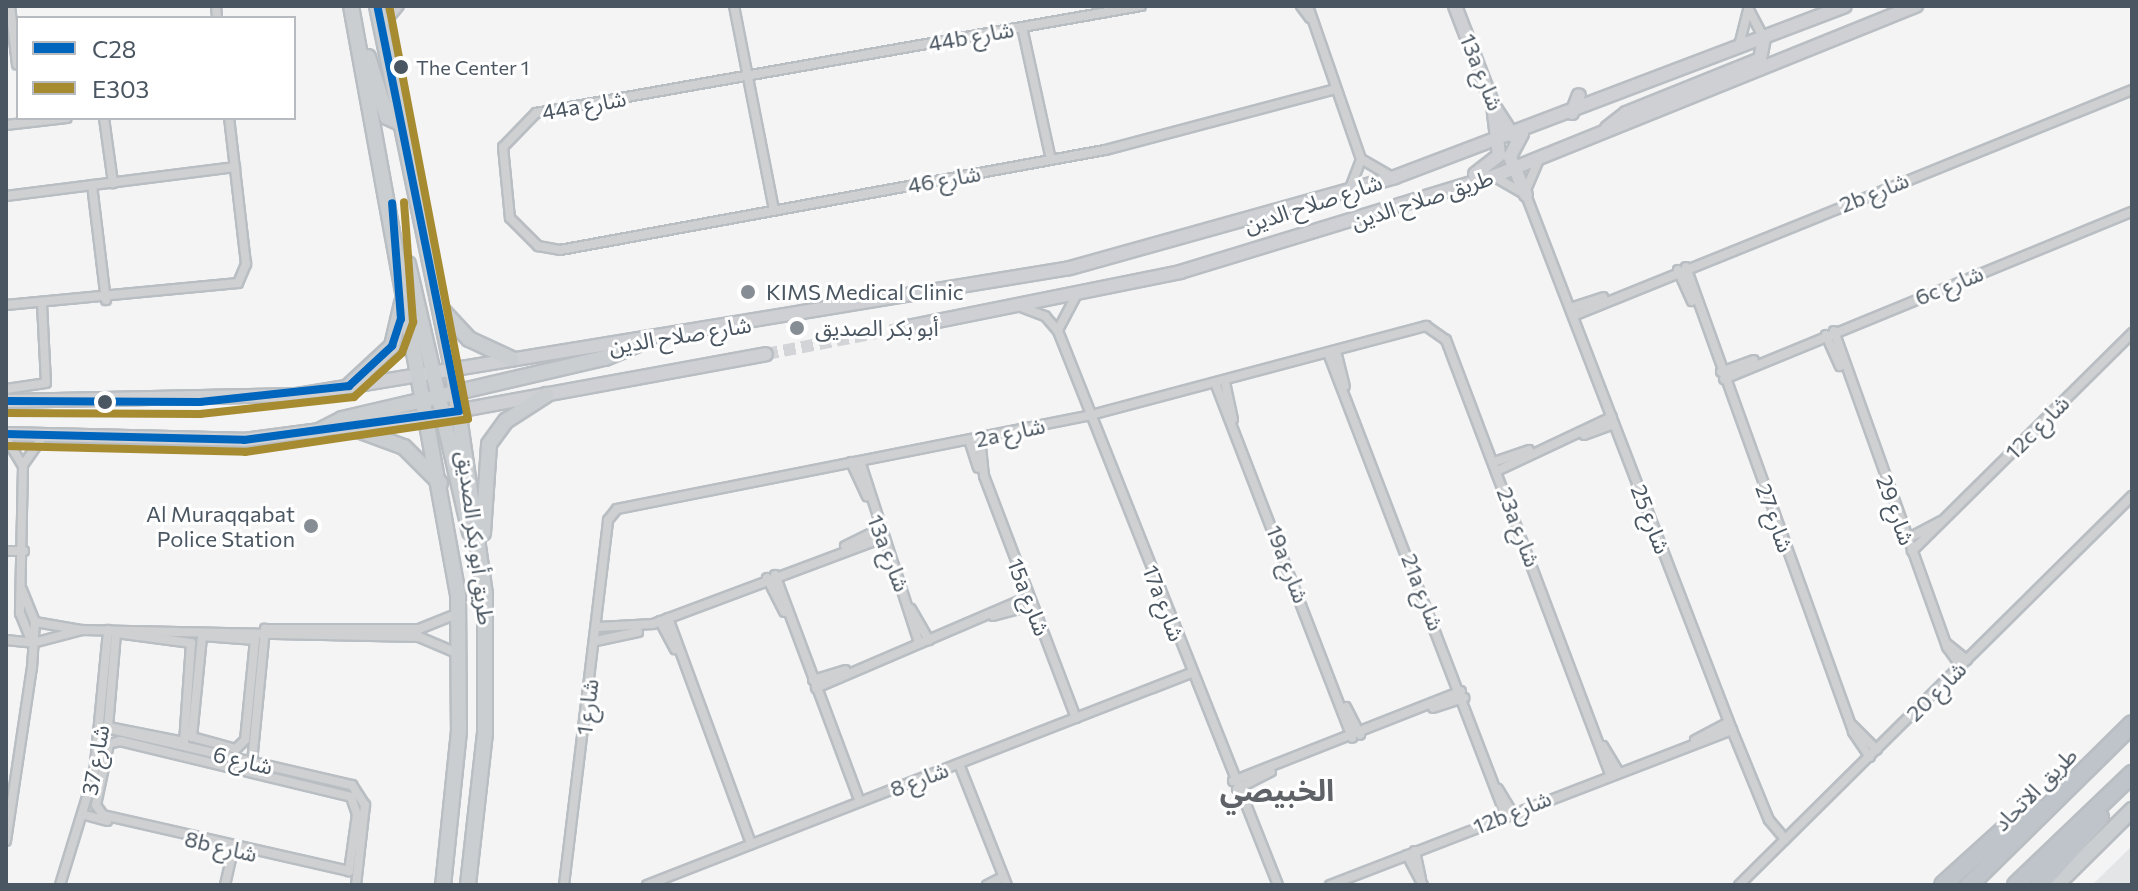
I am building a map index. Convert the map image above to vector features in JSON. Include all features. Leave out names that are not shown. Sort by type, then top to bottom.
[{"type":"highway","name":"طريق الاتحاد","points":[[1969,885],[2132,724]]},
{"type":"highway","points":[[2016,885],[2132,774]]},
{"type":"highway","points":[[2039,885],[2115,791]]},
{"type":"highway","points":[[1943,885],[2008,826],[2049,806]]},
{"type":"main road","name":"طريق أبو بكر الصديق","points":[[351,6],[403,279],[426,373],[426,410],[443,487],[460,612],[462,656],[443,885]]},
{"type":"main road","points":[[377,6],[452,368],[456,391],[452,412],[479,554]]},
{"type":"main road","name":"13a شارع","points":[[1455,6],[1493,105],[1519,134]]},
{"type":"main road","points":[[1526,195],[1514,169],[1511,151],[1519,134],[1845,6]]},
{"type":"main road","name":"طريق صلاح الدين","points":[[908,327],[1077,294],[1369,216],[1490,178],[1916,6]]},
{"type":"main road","points":[[1603,133],[1626,113],[1760,59],[1764,38]]},
{"type":"main road","points":[[362,51],[378,74],[387,117],[402,124]]},
{"type":"main road","points":[[1572,113],[1579,95]]},
{"type":"main road","points":[[1369,216],[1388,202],[1487,170],[1497,161],[1498,141],[1493,105]]},
{"type":"main road","name":"شارع صلاح الدين","points":[[8,396],[200,402],[349,386],[512,359],[643,342],[1070,268],[1348,192],[1519,134]]},
{"type":"main road","points":[[396,233],[426,373],[452,412]]},
{"type":"main road","points":[[349,386],[392,346],[403,279]]},
{"type":"main road","points":[[440,306],[469,339],[512,359]]},
{"type":"main road","points":[[313,434],[342,419],[426,410],[440,397],[456,391],[605,358],[643,342]]},
{"type":"main road","name":"شارع صلاح الدين","points":[[6,436],[173,441],[313,434],[355,429],[426,410],[452,412],[766,354]]},
{"type":"main road","points":[[479,554],[489,444],[506,421],[546,395]]},
{"type":"main road","points":[[355,429],[404,447],[443,487]]},
{"type":"main road","name":"طريق أبو بكر الصديق","points":[[468,885],[488,669],[479,554]]},
{"type":"main road","points":[[2056,885],[2132,810]]},
{"type":"street","points":[[10,6],[16,50]]},
{"type":"street","points":[[382,27],[399,6]]},
{"type":"street","points":[[734,6],[774,210]]},
{"type":"street","name":"44b شارع","points":[[748,75],[1141,6]]},
{"type":"street","points":[[1301,6],[1310,19]]},
{"type":"street","points":[[1308,6],[1361,159],[1348,192]]},
{"type":"street","points":[[1748,7],[1764,38]]},
{"type":"street","points":[[1739,48],[1748,7]]},
{"type":"street","points":[[1022,27],[1051,160]]},
{"type":"street","name":"44a شارع","points":[[548,250],[510,218],[501,158],[516,126],[548,110],[748,75]]},
{"type":"street","name":"شارع 46","points":[[548,250],[1051,160],[1336,89]]},
{"type":"street","name":"2b شارع","points":[[1571,312],[2132,90]]},
{"type":"street","points":[[6,125],[50,120]]},
{"type":"street","points":[[104,120],[113,183]]},
{"type":"street","points":[[6,305],[106,300],[242,279],[229,120]]},
{"type":"street","points":[[1490,178],[1510,180],[1526,195],[1541,158]]},
{"type":"street","points":[[1361,159],[1395,177]]},
{"type":"street","points":[[6,196],[235,167]]},
{"type":"street","points":[[92,185],[106,300]]},
{"type":"street","name":"شارع 25","points":[[1526,195],[1731,726],[1769,820],[1785,839]]},
{"type":"street","name":"6c شارع","points":[[1722,376],[2132,212]]},
{"type":"street","name":"شارع 27","points":[[1682,268],[1851,724],[1873,754]]},
{"type":"street","points":[[1058,331],[1061,314],[1077,294]]},
{"type":"street","points":[[8,396],[46,383],[42,304]]},
{"type":"street","points":[[1016,307],[1036,310],[1058,331]]},
{"type":"street","name":"2a شارع","points":[[607,528],[624,505],[1091,415],[1220,383],[1419,327]]},
{"type":"street","name":"23a شارع","points":[[1419,327],[1443,334],[1614,772]]},
{"type":"street","name":"17a شارع","points":[[1058,331],[1270,881],[1278,885]]},
{"type":"street","name":"شارع 29","points":[[1830,333],[1946,643],[1964,663]]},
{"type":"street","name":"12c شارع","points":[[1912,551],[2132,333]]},
{"type":"street","name":"21a شارع","points":[[1332,352],[1509,814]]},
{"type":"street","name":"19a شارع","points":[[1220,383],[1234,427],[1356,737]]},
{"type":"street","points":[[1495,466],[1613,420]]},
{"type":"street","points":[[23,466],[44,435]]},
{"type":"street","points":[[6,436],[23,466],[21,618],[33,643]]},
{"type":"street","name":"15a شارع","points":[[980,438],[984,476]]},
{"type":"street","name":"15a شارع","points":[[969,440],[1076,718]]},
{"type":"street","name":"13a شارع","points":[[856,462],[924,642]]},
{"type":"street","name":"شارع 20","points":[[1739,885],[2132,496]]},
{"type":"street","name":"12c شارع","points":[[1907,539],[1942,521]]},
{"type":"street","name":"شارع 1","points":[[564,885],[598,627],[607,528]]},
{"type":"street","points":[[596,641],[660,621],[882,533]]},
{"type":"street","points":[[6,551],[24,551]]},
{"type":"street","points":[[771,577],[860,802]]},
{"type":"street","points":[[6,841],[26,740],[35,622],[22,589]]},
{"type":"street","points":[[814,684],[1030,601]]},
{"type":"street","points":[[112,632],[430,628],[460,612]]},
{"type":"street","points":[[598,627],[660,621]]},
{"type":"street","points":[[660,621],[680,656],[751,844]]},
{"type":"street","points":[[35,622],[82,630],[112,632],[191,643],[184,742],[108,727],[112,632]]},
{"type":"street","points":[[187,747],[194,629]]},
{"type":"street","points":[[252,762],[265,629]]},
{"type":"street","points":[[6,640],[33,643],[82,630]]},
{"type":"street","points":[[366,631],[431,638],[462,656]]},
{"type":"street","name":"شارع 37","points":[[60,885],[85,815],[102,727],[112,632]]},
{"type":"street","points":[[202,636],[255,640],[245,740],[236,749],[192,737],[202,636]]},
{"type":"street","name":"شارع 8","points":[[647,885],[1191,673]]},
{"type":"street","points":[[1235,785],[1462,695]]},
{"type":"street","name":"12b شارع","points":[[1330,885],[1731,726]]},
{"type":"street","name":"شارع 6","points":[[102,727],[352,785],[364,813],[357,881]]},
{"type":"street","points":[[120,741],[351,797],[357,814],[349,871],[103,815],[96,805],[109,744],[120,741]]},
{"type":"street","points":[[959,764],[1005,881],[987,885]]},
{"type":"street","name":"8b شارع","points":[[85,815],[357,881]]},
{"type":"street","points":[[225,885],[233,849]]},
{"type":"street","points":[[1411,853],[1422,882]]},
{"type":"shaded area","points":[[2132,846],[2132,885],[2092,885]]},
{"type":"tunnel","points":[[766,354],[908,327]]},
{"type":"transit line","name":"C28","points":[[6,434],[244,440],[459,411],[377,6]]},
{"type":"transit line","name":"E303","points":[[6,446],[245,452],[468,419],[389,6]]},
{"type":"transit line","name":"E303","points":[[6,413],[200,414],[354,397],[402,353],[413,322],[404,202]]},
{"type":"transit line","name":"C28","points":[[6,401],[200,402],[349,386],[392,346],[401,319],[392,203]]},
{"type":"place","name":"The Center 1","points":[[401,67]]},
{"type":"place","name":"KIMS Medical Clinic","points":[[748,292]]},
{"type":"place","name":"أبو بكر الصديق","points":[[797,328]]},
{"type":"place","name":"Al Muraqqabat Police Station","points":[[311,526]]},
{"type":"district","name":"الخبيصي","points":[[1277,789]]}]
